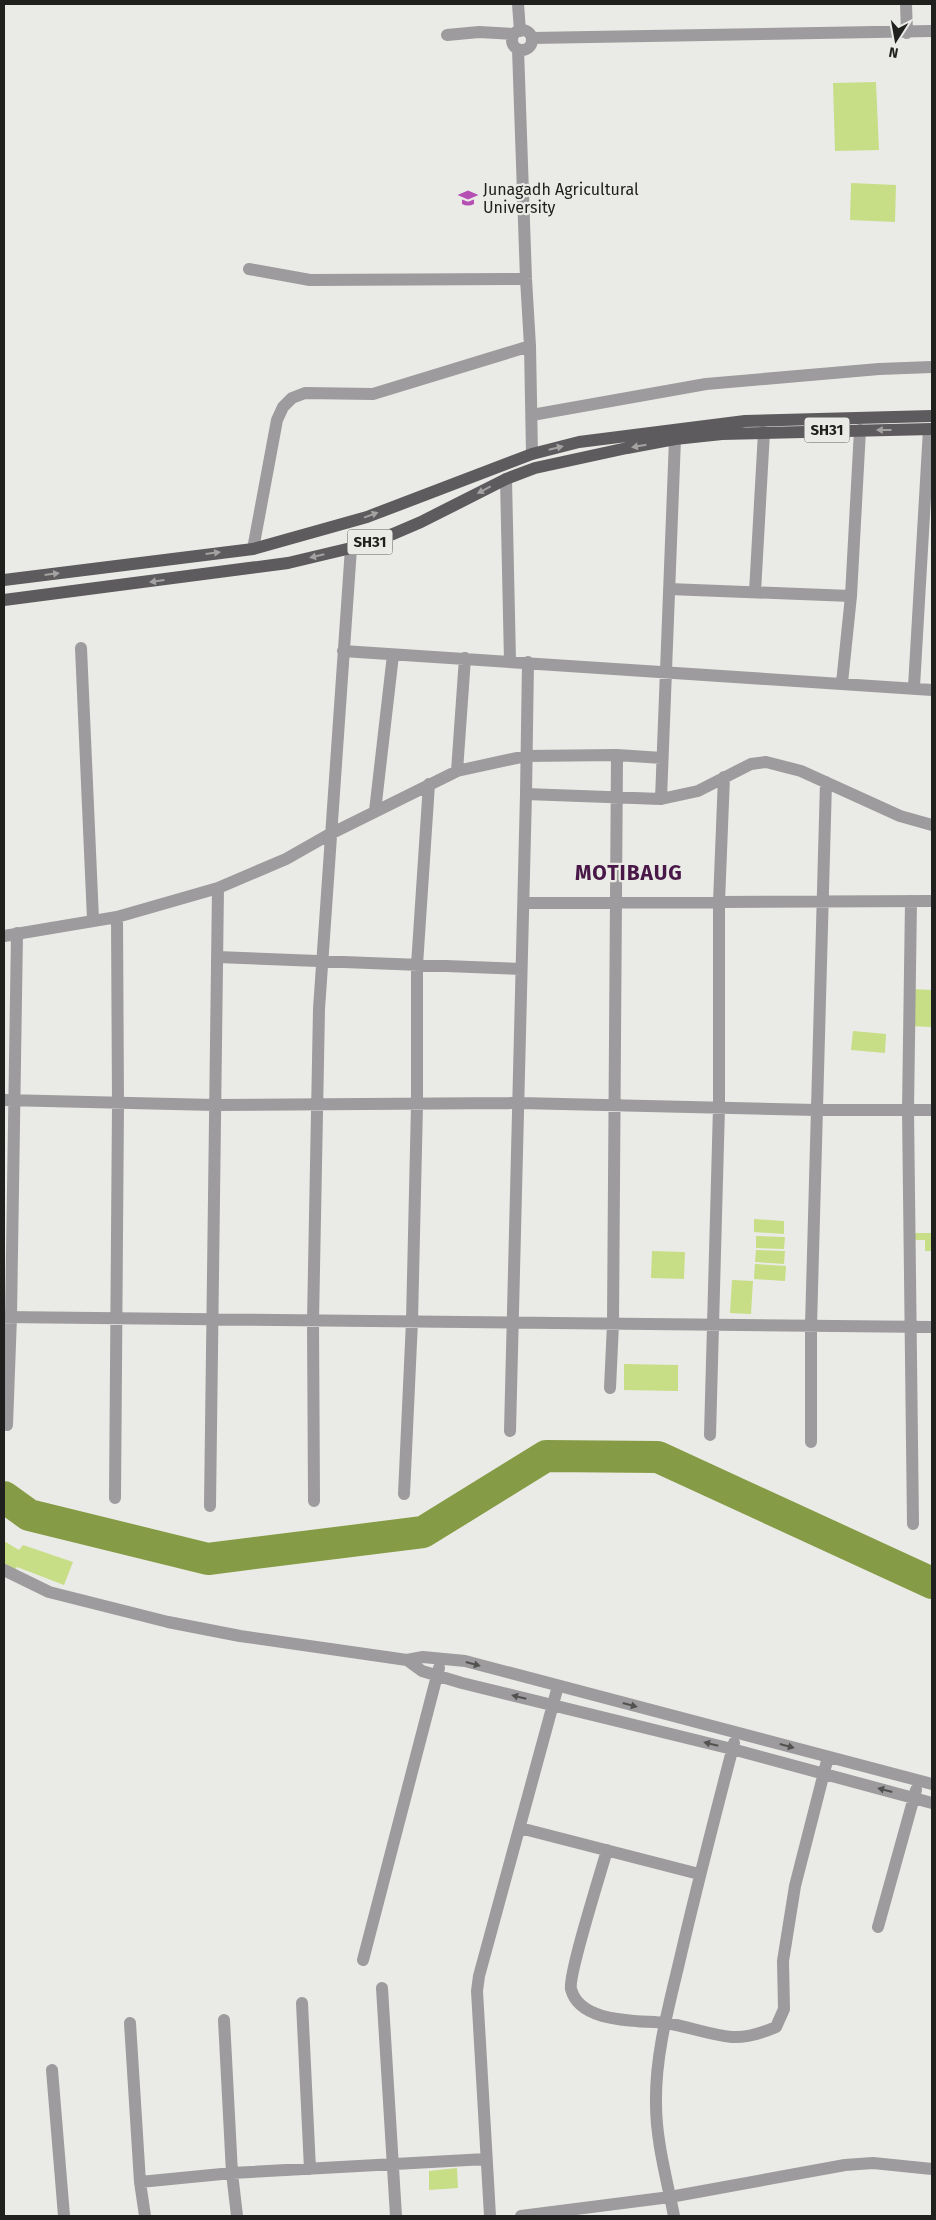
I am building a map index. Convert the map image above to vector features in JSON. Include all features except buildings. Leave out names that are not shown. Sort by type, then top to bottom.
[{"type":"main road","points":[[4,580],[253,548],[367,517],[532,454],[609,437],[746,421],[932,416]]},
{"type":"main road","name":"SH31","points":[[4,600],[288,563],[351,548],[421,522],[506,479],[535,468],[675,439],[764,432],[931,429]]},
{"type":"street","points":[[518,4],[517,33],[512,41],[518,49],[530,346],[532,454]]},
{"type":"street","points":[[906,4],[907,33]]},
{"type":"street","points":[[447,35],[527,31],[532,38],[530,47],[524,50],[518,49]]},
{"type":"street","points":[[532,38],[907,33],[932,31]]},
{"type":"street","points":[[249,269],[310,280],[526,279]]},
{"type":"street","points":[[253,548],[277,420],[283,407],[292,398],[305,393],[321,392],[373,394],[530,346]]},
{"type":"street","points":[[532,415],[706,384],[879,369],[932,367]]},
{"type":"street","points":[[914,688],[931,429]]},
{"type":"street","points":[[842,683],[851,596],[860,430]]},
{"type":"street","points":[[755,592],[764,432]]},
{"type":"street","points":[[661,799],[675,439]]},
{"type":"street","points":[[506,479],[510,661]]},
{"type":"street","points":[[314,1501],[313,1320],[321,960],[351,548]]},
{"type":"street","points":[[669,589],[851,596]]},
{"type":"street","points":[[81,648],[93,919]]},
{"type":"street","points":[[343,651],[932,690]]},
{"type":"street","points":[[375,811],[393,655]]},
{"type":"street","points":[[457,771],[465,658]]},
{"type":"street","points":[[510,1431],[524,903],[528,662]]},
{"type":"street","points":[[4,936],[93,919],[116,917],[218,888],[286,859],[330,834],[457,771],[526,756],[617,755],[662,758]]},
{"type":"street","points":[[610,1388],[613,1324],[617,755]]},
{"type":"street","points":[[526,794],[618,799],[661,799],[698,791],[751,764],[766,762],[801,771],[900,816],[932,825]]},
{"type":"street","points":[[710,1435],[719,1107],[719,902],[724,777]]},
{"type":"street","points":[[811,1442],[811,1326],[826,782]]},
{"type":"street","points":[[404,1494],[412,1322],[417,1105],[417,965],[429,784]]},
{"type":"street","points":[[210,1506],[218,888]]},
{"type":"street","points":[[524,903],[822,900],[932,901]]},
{"type":"street","points":[[911,901],[908,1110],[909,1326],[913,1524]]},
{"type":"street","points":[[115,1498],[118,1104],[116,917]]},
{"type":"street","points":[[7,1425],[10,1100],[17,933]]},
{"type":"street","points":[[217,957],[521,969]]},
{"type":"street","points":[[10,1100],[118,1104],[417,1105],[519,1103],[816,1110],[932,1110]]},
{"type":"street","points":[[7,1317],[932,1326]]},
{"type":"street","points":[[4,1570],[49,1592],[168,1622],[240,1636],[408,1660],[423,1657],[465,1661],[932,1784]]},
{"type":"street","points":[[363,1960],[442,1659]]},
{"type":"street","points":[[408,1660],[422,1671],[437,1676],[732,1750],[932,1803]]},
{"type":"street","points":[[490,2216],[478,1991],[483,1960],[558,1686]]},
{"type":"street","points":[[674,2216],[658,2129],[656,2104],[665,2023],[700,1874],[737,1733]]},
{"type":"street","points":[[607,1850],[575,1964],[571,1988],[577,2002],[591,2012],[618,2020],[665,2023],[733,2037],[758,2034],[776,2027],[784,2009],[783,1961],[794,1886],[828,1757]]},
{"type":"street","points":[[878,1927],[919,1780]]},
{"type":"street","points":[[520,1828],[700,1874]]},
{"type":"street","points":[[382,1988],[396,2216]]},
{"type":"street","points":[[302,2003],[310,2169]]},
{"type":"street","points":[[224,2020],[232,2173],[237,2216]]},
{"type":"street","points":[[130,2023],[140,2182],[145,2216]]},
{"type":"street","points":[[52,2070],[64,2216]]},
{"type":"street","points":[[140,2182],[232,2173],[486,2159]]},
{"type":"street","points":[[521,2216],[670,2197],[845,2165],[873,2163],[932,2169]]},
{"type":"waterway","points":[[4,1497],[29,1515],[208,1559],[423,1532],[546,1456],[658,1457],[932,1583]]},
{"type":"place","name":"Junagadh Agricultural University","points":[[468,198]]},
{"type":"district","name":"MOTIBAUG","points":[[629,873]]}]
